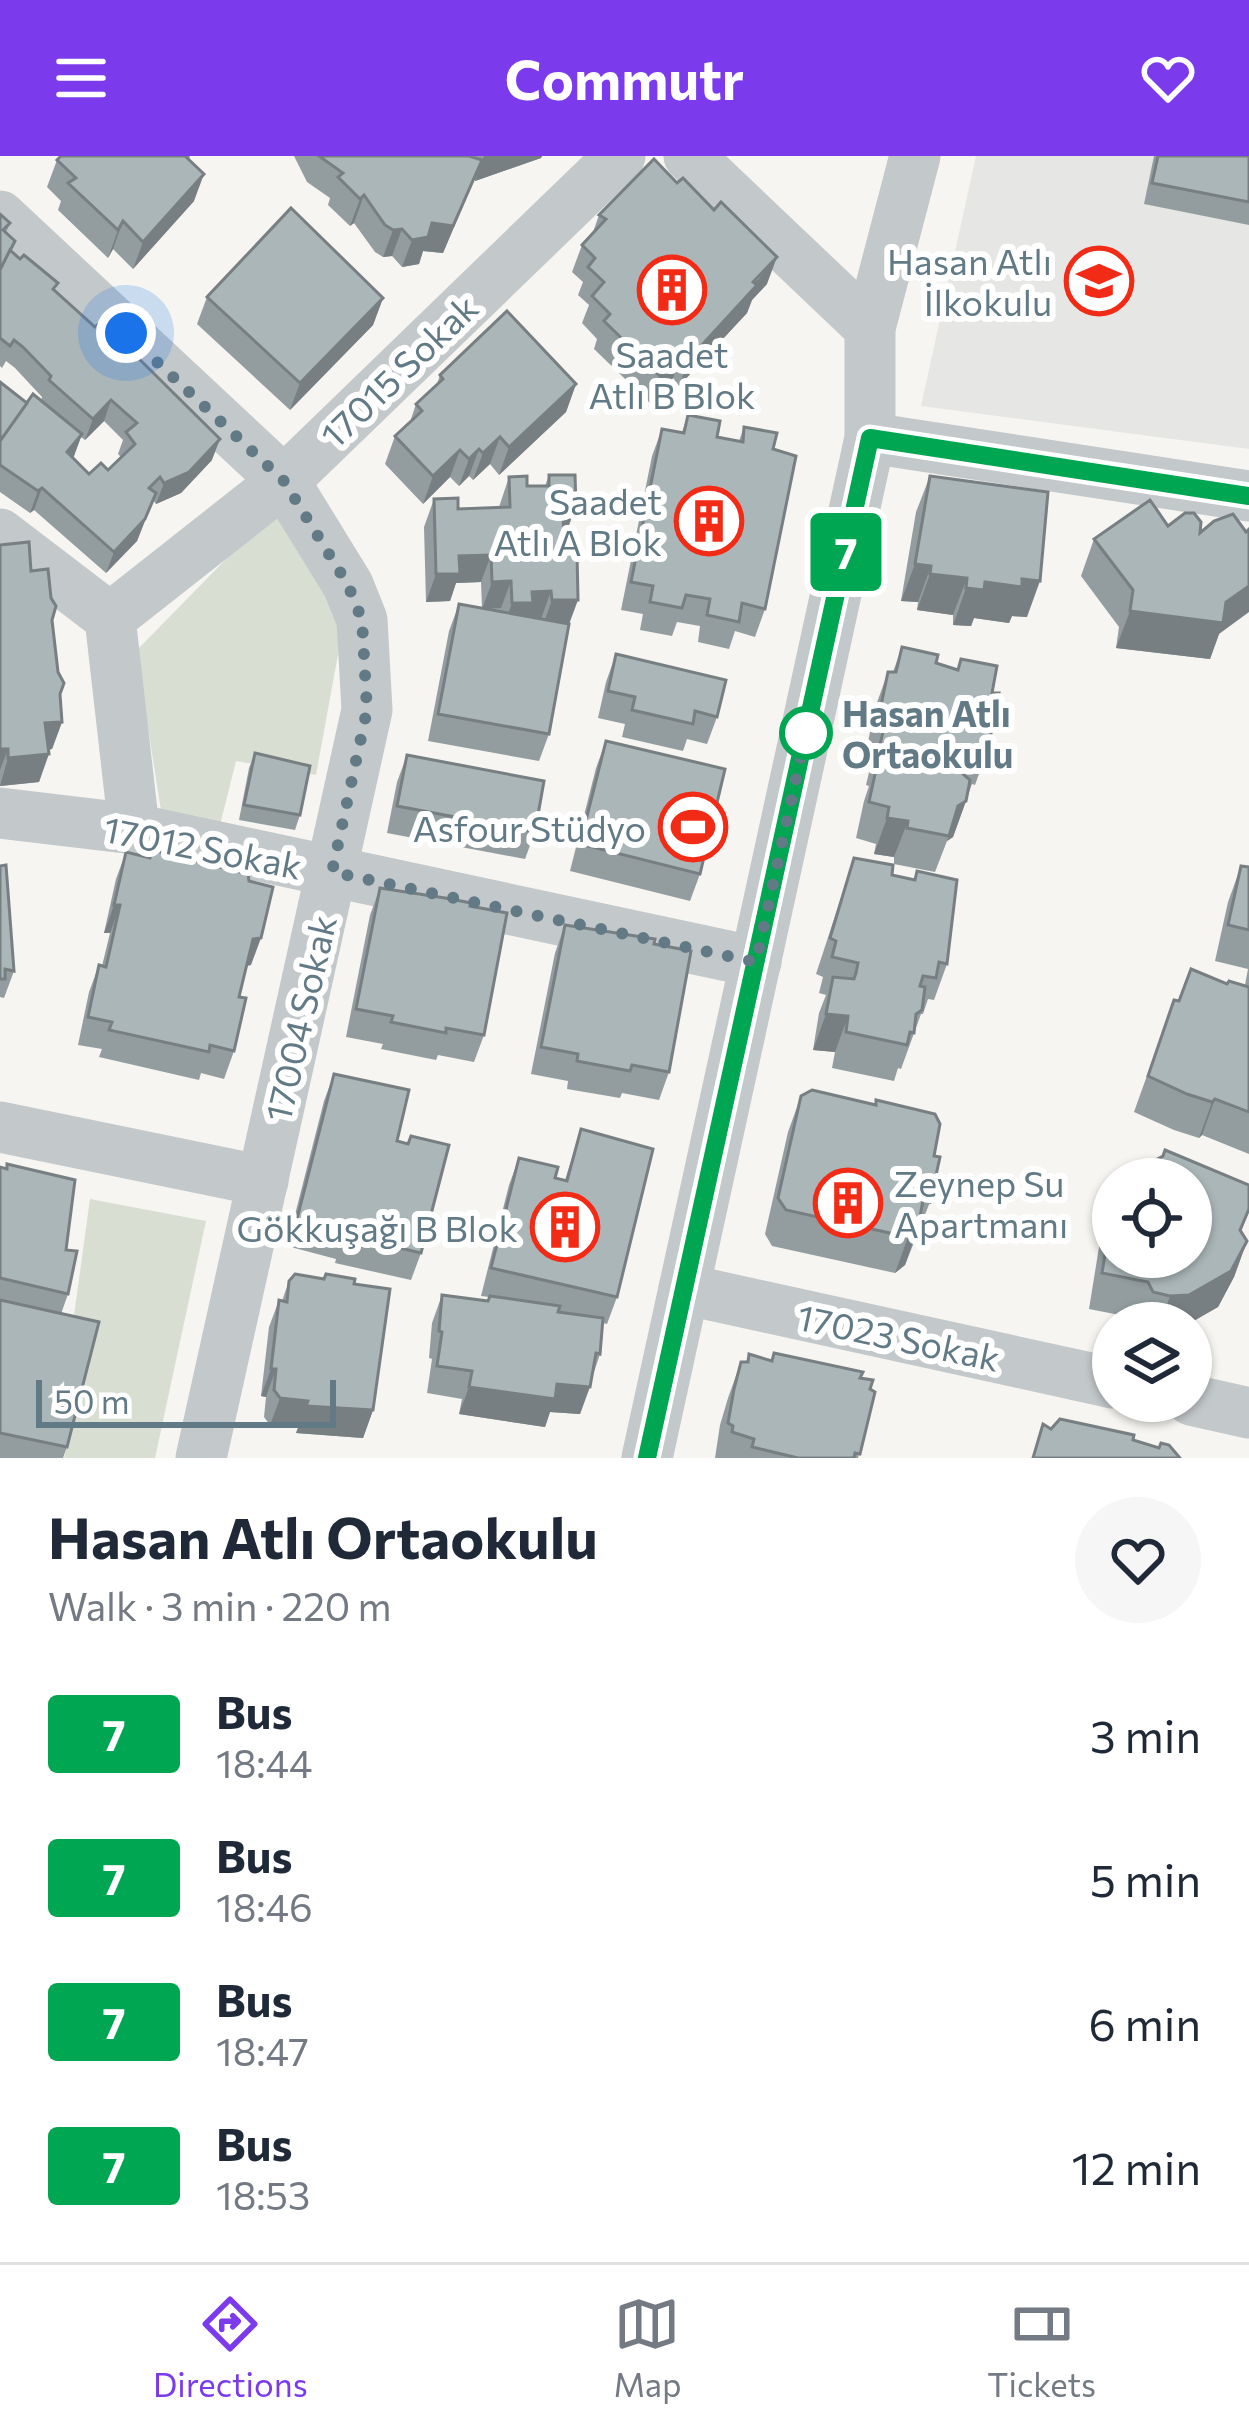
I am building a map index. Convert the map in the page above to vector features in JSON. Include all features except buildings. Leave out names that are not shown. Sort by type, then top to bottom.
[{"type":"street","name":"17015 Sokak","points":[[110,618],[284,481],[620,156]]},
{"type":"street","points":[[689,156],[870,328]]},
{"type":"street","points":[[647,1458],[870,438],[870,328],[915,156]]},
{"type":"street","name":"17004 Sokak","points":[[0,216],[284,481],[348,585],[362,620],[367,710],[201,1458]]},
{"type":"street","points":[[870,438],[1249,496]]},
{"type":"street","points":[[0,534],[110,618],[134,829]]},
{"type":"street","name":"17012 Sokak","points":[[0,813],[134,829],[756,962]]},
{"type":"street","points":[[0,1127],[263,1181]]},
{"type":"street","name":"17023 Sokak","points":[[685,1289],[1092,1378]]},
{"type":"street","points":[[1212,1405],[1249,1413]]},
{"type":"shaded area","name":"Hasan Atlı İlkokulu","points":[[976,156],[1249,156],[1249,449],[921,406]]},
{"type":"shaded area","points":[[282,502],[323,560],[341,638],[316,775],[236,761],[220,825],[162,817],[136,651]]},
{"type":"shaded area","points":[[90,1199],[206,1221],[155,1458],[64,1458],[94,1346],[73,1323]]},
{"type":"bus line","name":"7","points":[[647,1458],[870,438],[1249,496]]},
{"type":"place","name":"Hasan Atlı İlkokulu","points":[[1099,281]]},
{"type":"place","name":"Saadet Atlı B Blok","points":[[672,290]]},
{"type":"place","name":"Saadet Atlı A Blok","points":[[709,521]]},
{"type":"place","name":"Hasan Atlı Ortaokulu","points":[[806,733]]},
{"type":"place","name":"Asfour Stüdyo","points":[[693,827]]},
{"type":"place","name":"Zeynep Su Apartmanı","points":[[848,1203]]},
{"type":"place","name":"Gökkuşağı B Blok","points":[[565,1227]]},
{"type":"route","points":[[126,333],[284,481],[348,585],[362,620],[367,710],[332,872],[756,962],[806,733]]}]
